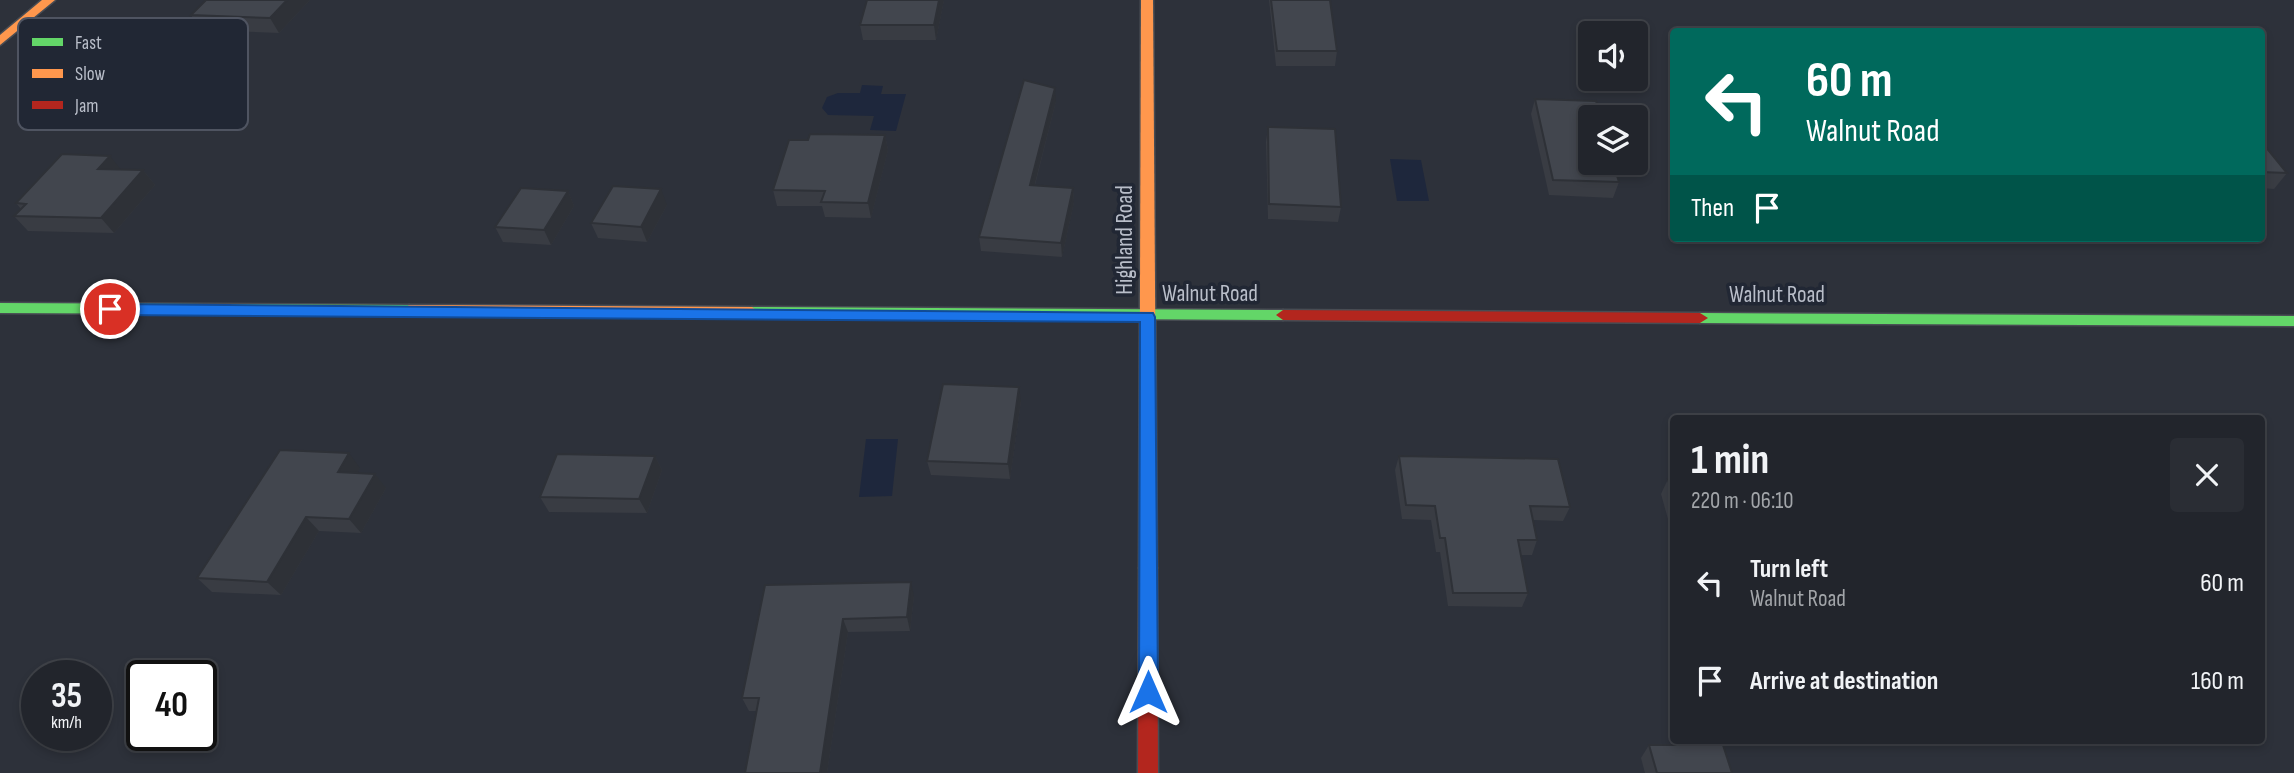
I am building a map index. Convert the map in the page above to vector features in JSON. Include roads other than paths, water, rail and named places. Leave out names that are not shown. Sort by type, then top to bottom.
[{"type":"street","points":[[27,18],[49,0]]},
{"type":"street","name":"Highland Road","points":[[1147,0],[1148,773]]},
{"type":"street","points":[[0,41],[18,26]]},
{"type":"street","name":"Walnut Road","points":[[0,309],[2294,321]]},
{"type":"water","points":[[862,85],[883,86],[881,94],[906,94],[896,131],[870,130],[874,116],[828,115],[822,108],[827,97],[838,93],[860,93]]},
{"type":"water","points":[[1390,159],[1421,160],[1429,201],[1397,201]]},
{"type":"water","points":[[866,439],[898,439],[892,496],[859,497]]}]
